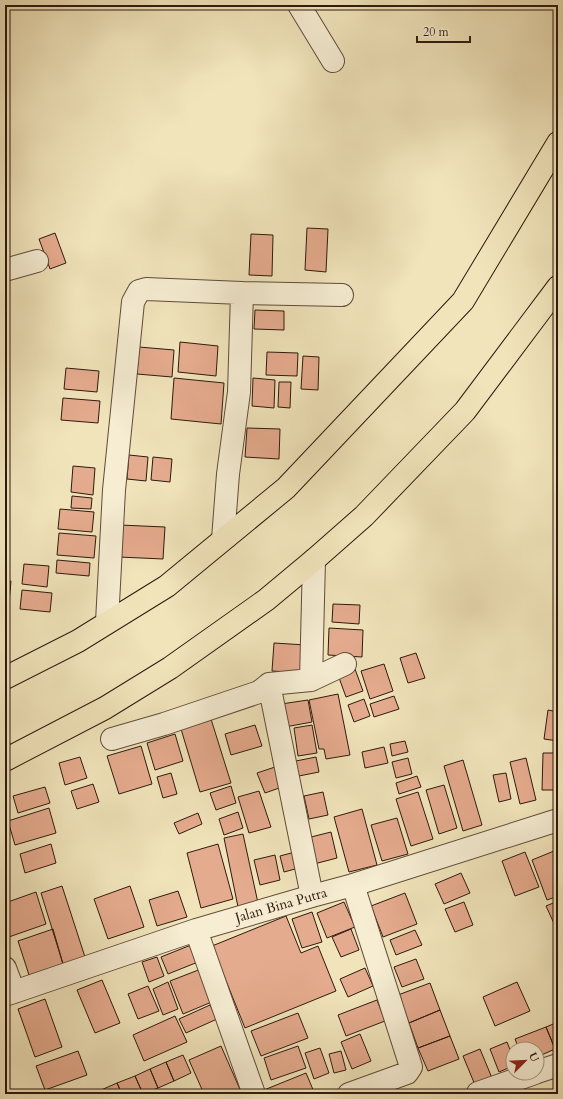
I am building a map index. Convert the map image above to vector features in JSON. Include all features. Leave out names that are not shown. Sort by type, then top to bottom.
[{"type":"main road","points":[[5,678],[78,641],[167,586],[286,488],[464,301],[558,143]]},
{"type":"main road","points":[[5,760],[105,708],[170,668],[266,600],[314,560],[364,516],[465,411],[558,287]]},
{"type":"street","points":[[299,5],[334,61]]},
{"type":"street","points":[[5,270],[37,261]]},
{"type":"street","points":[[107,622],[114,490],[122,399],[133,302],[139,291],[146,289],[342,296]]},
{"type":"street","points":[[224,539],[228,474],[239,392],[242,293]]},
{"type":"street","points":[[311,680],[314,560]]},
{"type":"street","points":[[112,738],[164,724],[260,692],[269,684],[311,680],[345,664]]},
{"type":"street","points":[[269,684],[312,896]]},
{"type":"street","name":"Jalan Bina Putra","points":[[10,994],[196,930],[353,885],[558,820]]},
{"type":"street","points":[[349,1094],[407,1073],[411,1067],[411,1062],[353,885]]},
{"type":"street","points":[[196,930],[254,1094]]},
{"type":"street","points":[[5,968],[10,994]]},
{"type":"street","points":[[545,1070],[558,1065]]},
{"type":"street","points":[[478,1093],[513,1081]]},
{"type":"building","points":[[307,228],[328,229],[326,272],[305,270]]},
{"type":"building","points":[[55,233],[66,263],[50,269],[39,239]]},
{"type":"building","points":[[251,234],[273,235],[272,276],[249,275]]},
{"type":"building","points":[[255,310],[284,311],[284,330],[254,329]]},
{"type":"building","points":[[180,342],[218,346],[216,376],[178,372]]},
{"type":"building","points":[[139,347],[174,350],[172,377],[137,374]]},
{"type":"building","points":[[267,352],[298,353],[297,376],[266,375]]},
{"type":"building","points":[[303,356],[319,357],[318,390],[301,389]]},
{"type":"building","points":[[66,368],[99,371],[97,392],[64,389]]},
{"type":"building","points":[[174,378],[224,383],[221,424],[171,419]]},
{"type":"building","points":[[253,378],[275,380],[274,408],[252,406]]},
{"type":"building","points":[[279,382],[291,382],[290,408],[278,407]]},
{"type":"building","points":[[63,398],[100,401],[98,423],[61,420]]},
{"type":"building","points":[[247,428],[280,429],[279,459],[245,457]]},
{"type":"building","points":[[129,455],[148,457],[146,481],[127,479]]},
{"type":"building","points":[[153,457],[172,459],[170,482],[151,480]]},
{"type":"building","points":[[73,466],[95,468],[93,495],[71,492]]},
{"type":"building","points":[[5,470],[7,470],[5,495]]},
{"type":"building","points":[[72,496],[92,498],[91,509],[71,508]]},
{"type":"building","points":[[60,509],[94,512],[92,532],[58,529]]},
{"type":"building","points":[[120,525],[165,527],[163,559],[119,557]]},
{"type":"building","points":[[59,533],[96,536],[94,558],[57,555]]},
{"type":"building","points":[[57,560],[90,563],[89,576],[56,573]]},
{"type":"building","points":[[24,564],[49,566],[47,587],[22,584]]},
{"type":"building","points":[[5,581],[11,581],[9,603],[5,603]]},
{"type":"building","points":[[22,590],[52,593],[50,612],[20,609]]},
{"type":"building","points":[[333,604],[360,605],[359,624],[332,622]]},
{"type":"building","points":[[329,628],[363,630],[362,657],[328,655]]},
{"type":"building","points":[[274,643],[306,645],[305,673],[272,671]]},
{"type":"building","points":[[416,653],[425,678],[408,683],[400,658]]},
{"type":"building","points":[[384,664],[393,691],[370,699],[361,671]]},
{"type":"building","points":[[355,669],[363,691],[346,697],[338,675]]},
{"type":"building","points":[[338,694],[350,755],[326,759],[324,749],[319,749],[309,700]]},
{"type":"building","points":[[394,696],[399,709],[374,717],[370,704]]},
{"type":"building","points":[[364,699],[370,716],[354,722],[348,705]]},
{"type":"building","points":[[308,700],[312,722],[285,727],[281,704]]},
{"type":"building","points":[[548,710],[558,712],[558,741],[544,739]]},
{"type":"building","points":[[211,719],[231,783],[200,792],[181,729]]},
{"type":"building","points":[[255,725],[262,746],[231,755],[225,734]]},
{"type":"building","points":[[312,725],[317,753],[298,756],[294,728]]},
{"type":"building","points":[[175,734],[183,761],[155,770],[147,743]]},
{"type":"building","points":[[405,741],[408,752],[392,756],[390,744]]},
{"type":"building","points":[[141,746],[152,784],[119,794],[107,756]]},
{"type":"building","points":[[384,747],[388,763],[365,768],[362,752]]},
{"type":"building","points":[[543,753],[558,753],[558,790],[542,790]]},
{"type":"building","points":[[80,757],[87,778],[65,785],[59,763]]},
{"type":"building","points":[[316,757],[319,772],[294,777],[291,762]]},
{"type":"building","points":[[408,758],[412,774],[396,778],[392,762]]},
{"type":"building","points":[[526,758],[536,800],[520,804],[510,762]]},
{"type":"building","points":[[463,760],[482,825],[463,831],[444,766]]},
{"type":"building","points":[[275,767],[282,787],[265,793],[257,773]]},
{"type":"building","points":[[171,773],[177,794],[163,798],[157,777]]},
{"type":"building","points":[[506,773],[511,799],[499,802],[493,775]]},
{"type":"building","points":[[417,776],[421,787],[399,794],[396,783]]},
{"type":"building","points":[[93,784],[99,802],[77,809],[71,791]]},
{"type":"building","points":[[444,785],[457,828],[439,834],[426,790]]},
{"type":"building","points":[[231,786],[236,803],[216,810],[210,793]]},
{"type":"building","points":[[45,787],[50,803],[18,813],[13,796]]},
{"type":"building","points":[[259,791],[271,827],[249,833],[238,797]]},
{"type":"building","points":[[323,792],[328,815],[309,819],[304,796]]},
{"type":"building","points":[[418,792],[433,839],[411,846],[396,799]]},
{"type":"building","points":[[49,808],[56,833],[15,845],[8,821]]},
{"type":"building","points":[[362,809],[377,865],[349,872],[334,817]]},
{"type":"building","points":[[238,812],[243,828],[224,835],[219,819]]},
{"type":"building","points":[[198,813],[202,824],[179,834],[174,823]]},
{"type":"building","points":[[397,818],[408,854],[382,861],[371,825]]},
{"type":"building","points":[[331,832],[337,858],[314,864],[307,838]]},
{"type":"building","points":[[243,834],[258,903],[238,907],[224,838]]},
{"type":"building","points":[[51,844],[56,863],[25,873],[20,854]]},
{"type":"building","points":[[218,844],[233,899],[201,908],[187,853]]},
{"type":"building","points":[[554,851],[558,861],[558,896],[547,900],[532,860]]},
{"type":"building","points":[[295,852],[299,868],[284,872],[280,856]]},
{"type":"building","points":[[525,852],[539,887],[515,896],[502,861]]},
{"type":"building","points":[[275,855],[280,880],[260,885],[254,860]]},
{"type":"building","points":[[461,873],[470,893],[444,904],[435,884]]},
{"type":"building","points":[[62,886],[85,957],[63,964],[41,893]]},
{"type":"building","points":[[130,886],[144,927],[108,939],[94,899]]},
{"type":"building","points":[[178,891],[187,917],[157,926],[149,900]]},
{"type":"building","points":[[36,892],[46,924],[6,938],[5,903]]},
{"type":"building","points":[[405,893],[417,924],[383,937],[371,906]]},
{"type":"building","points":[[558,901],[558,929],[557,930],[546,906]]},
{"type":"building","points":[[344,902],[355,927],[327,938],[317,913]]},
{"type":"building","points":[[464,902],[473,925],[455,932],[445,909]]},
{"type":"building","points":[[312,912],[322,942],[302,948],[292,919]]},
{"type":"building","points":[[286,916],[301,953],[318,946],[336,991],[245,1028],[212,946]]},
{"type":"building","points":[[53,929],[63,964],[29,975],[18,941]]},
{"type":"building","points":[[351,929],[359,950],[341,957],[332,937]]},
{"type":"building","points":[[415,930],[422,945],[396,955],[390,940]]},
{"type":"building","points":[[191,945],[198,962],[168,974],[161,957]]},
{"type":"building","points":[[157,957],[164,976],[149,982],[142,962]]},
{"type":"building","points":[[416,959],[424,979],[402,987],[394,967]]},
{"type":"building","points":[[365,968],[373,986],[348,997],[340,979]]},
{"type":"building","points":[[201,969],[214,1001],[183,1014],[170,981]]},
{"type":"building","points":[[102,980],[120,1023],[95,1033],[77,990]]},
{"type":"building","points":[[168,982],[178,1009],[163,1015],[153,989]]},
{"type":"building","points":[[517,982],[530,1011],[495,1026],[483,997]]},
{"type":"building","points":[[430,983],[440,1010],[409,1023],[398,995]]},
{"type":"building","points":[[148,986],[159,1011],[138,1019],[128,994]]},
{"type":"building","points":[[45,999],[62,1047],[35,1057],[18,1009]]},
{"type":"building","points":[[377,1000],[385,1021],[346,1036],[338,1015]]},
{"type":"building","points":[[210,1005],[217,1019],[186,1033],[179,1019]]},
{"type":"building","points":[[440,1010],[450,1036],[418,1048],[409,1023]]},
{"type":"building","points":[[298,1013],[308,1038],[261,1056],[251,1031]]},
{"type":"building","points":[[175,1016],[187,1042],[144,1061],[133,1035]]},
{"type":"building","points":[[558,1022],[558,1048],[555,1049],[546,1027]]},
{"type":"building","points":[[546,1027],[555,1049],[545,1053],[545,1041],[516,1041],[515,1039]]},
{"type":"building","points":[[360,1034],[371,1061],[352,1069],[341,1042]]},
{"type":"building","points":[[450,1036],[459,1059],[428,1071],[418,1048]]},
{"type":"building","points":[[505,1043],[505,1069],[499,1072],[490,1049]]},
{"type":"building","points":[[221,1046],[242,1094],[204,1094],[189,1060]]},
{"type":"building","points":[[298,1046],[306,1068],[271,1080],[264,1058]]},
{"type":"building","points":[[320,1048],[329,1073],[314,1079],[305,1053]]},
{"type":"building","points":[[480,1049],[492,1078],[475,1085],[463,1056]]},
{"type":"building","points":[[78,1051],[87,1075],[45,1090],[36,1066]]},
{"type":"building","points":[[341,1051],[346,1070],[334,1073],[329,1054]]},
{"type":"building","points":[[183,1055],[191,1073],[174,1081],[166,1062]]},
{"type":"building","points":[[166,1062],[174,1081],[158,1088],[150,1069]]},
{"type":"building","points":[[150,1069],[158,1088],[143,1094],[135,1076]]},
{"type":"building","points":[[306,1073],[314,1092],[309,1094],[266,1094],[264,1090]]},
{"type":"building","points":[[135,1076],[143,1094],[122,1094],[117,1083]]},
{"type":"building","points":[[117,1083],[122,1094],[103,1094],[101,1090]]},
{"type":"building","points":[[74,1090],[76,1094],[64,1094]]},
{"type":"building","points":[[101,1090],[103,1094],[92,1094]]}]
